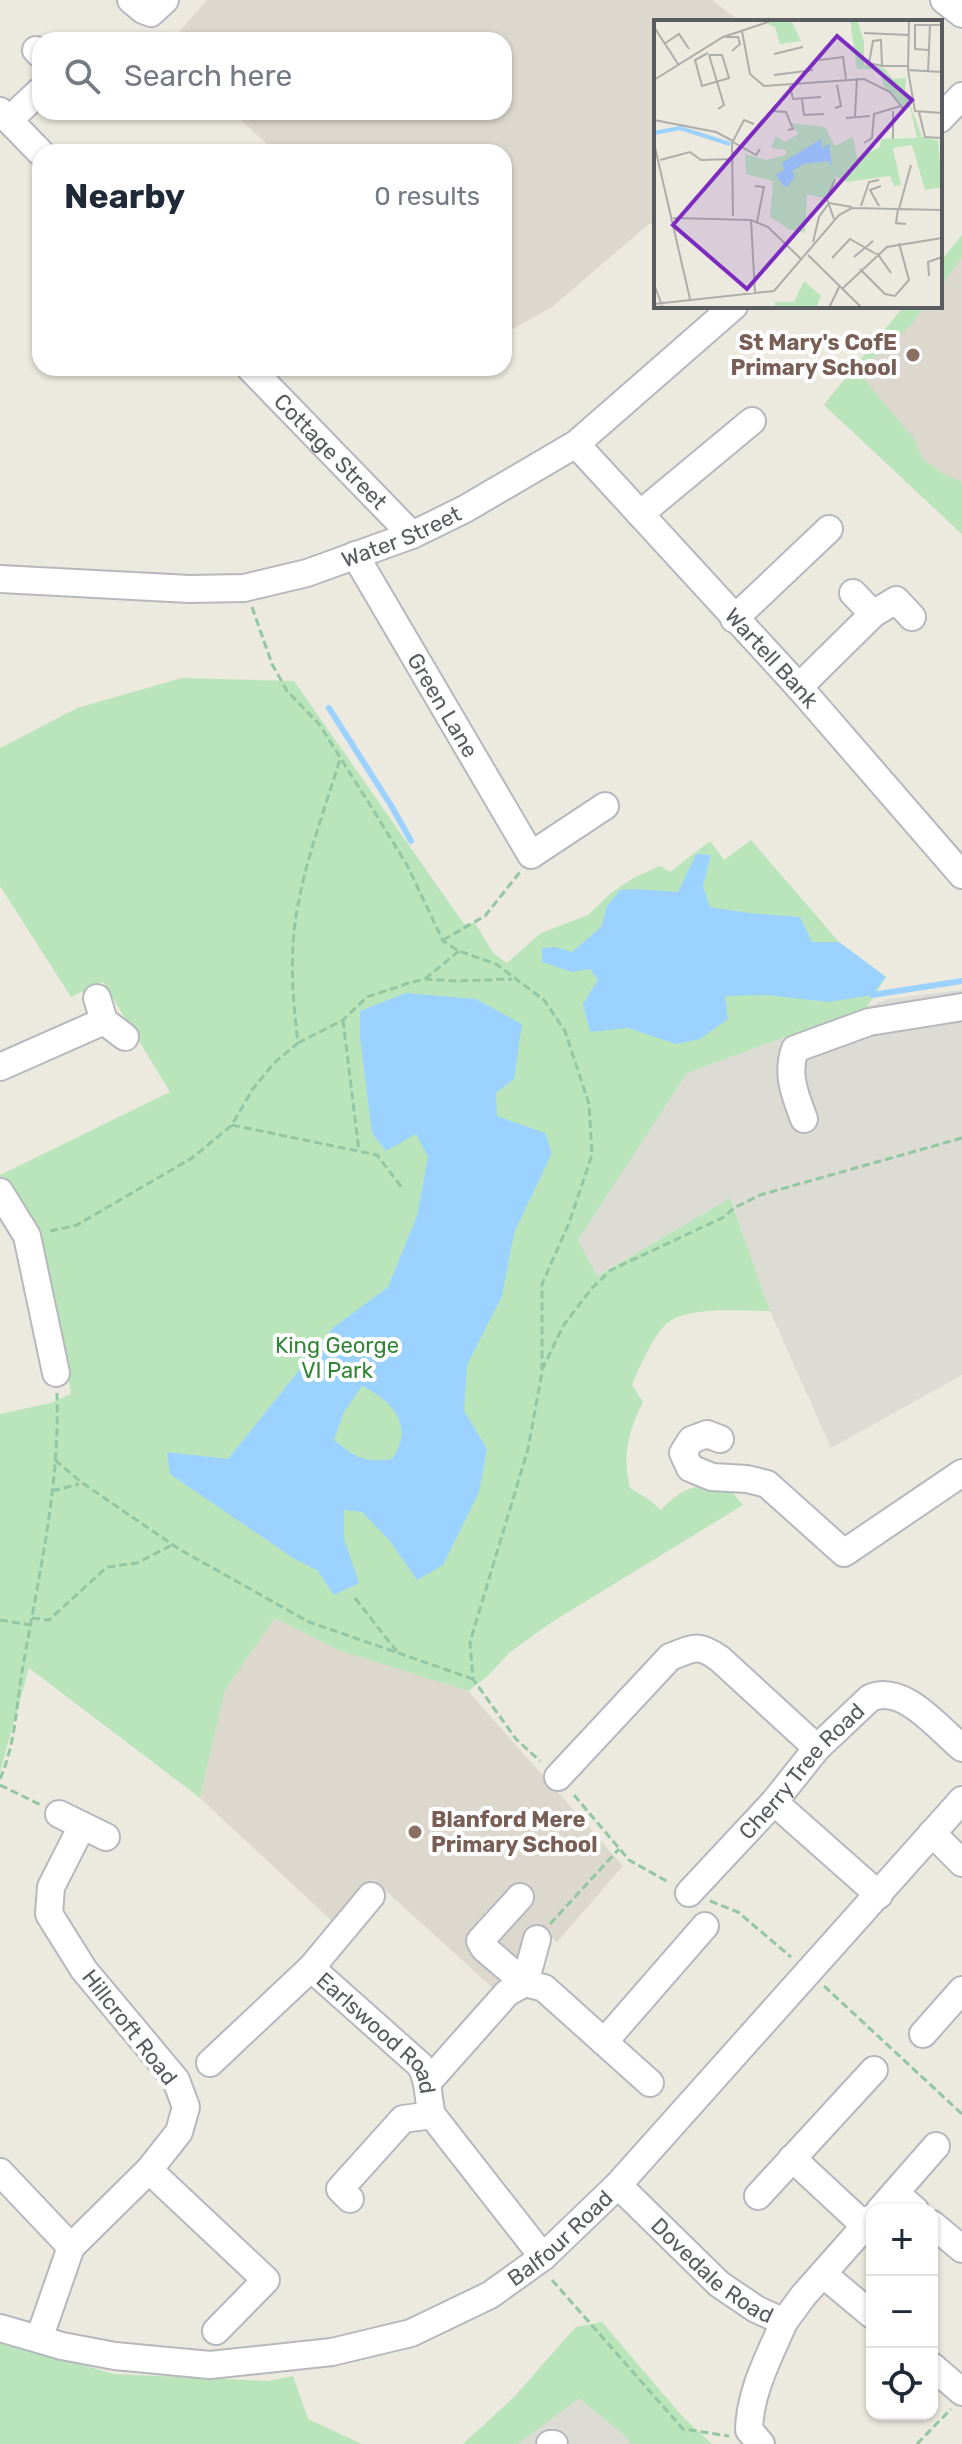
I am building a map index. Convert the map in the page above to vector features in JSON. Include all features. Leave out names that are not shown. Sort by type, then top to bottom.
[{"type":"street","points":[[131,0],[151,13],[165,0]]},
{"type":"street","points":[[944,0],[962,14]]},
{"type":"street","points":[[32,96],[5,115],[32,144]]},
{"type":"street","points":[[942,117],[962,96]]},
{"type":"street","name":"Water Street","points":[[0,579],[190,589],[244,588],[307,573],[412,535],[465,509],[576,444],[732,308]]},
{"type":"street","name":"Cottage Street","points":[[258,376],[412,535]]},
{"type":"street","points":[[640,514],[752,421]]},
{"type":"street","name":"Wartell Bank","points":[[576,444],[958,860]]},
{"type":"street","points":[[734,619],[829,529]]},
{"type":"street","name":"Green Lane","points":[[355,555],[531,855]]},
{"type":"street","points":[[853,593],[873,614]]},
{"type":"street","points":[[799,687],[873,614],[896,600],[912,617]]},
{"type":"street","points":[[531,855],[605,806]]},
{"type":"street","points":[[804,1119],[791,1083],[791,1061],[795,1049],[869,1022],[962,1007]]},
{"type":"street","points":[[0,1067],[109,1018]]},
{"type":"street","points":[[0,1192],[27,1236],[56,1373]]},
{"type":"street","points":[[720,1439],[707,1434],[691,1440],[683,1453],[690,1468],[712,1477],[747,1479],[767,1484],[844,1553],[952,1481],[962,1505]]},
{"type":"street","points":[[558,1777],[670,1657],[695,1648],[705,1648],[720,1659],[817,1748]]},
{"type":"street","name":"Cherry Tree Road","points":[[689,1893],[774,1802],[817,1748],[855,1709],[880,1693],[903,1698],[962,1748]]},
{"type":"street","name":"Balfour Road","points":[[0,2328],[115,2356],[210,2365],[332,2352],[411,2333],[490,2295],[540,2259],[618,2185],[962,1800]]},
{"type":"street","points":[[774,1802],[879,1895]]},
{"type":"street","name":"Hillcroft Road","points":[[39,2339],[71,2247],[149,2170],[179,2132],[186,2107],[176,2080],[84,1970],[49,1914],[51,1887],[82,1826]]},
{"type":"street","points":[[932,1833],[962,1863]]},
{"type":"street","points":[[210,2063],[311,1968],[371,1896]]},
{"type":"street","points":[[520,1897],[480,1941],[484,1948],[525,1983],[544,1988],[650,2083]]},
{"type":"street","points":[[604,2042],[705,1926]]},
{"type":"street","points":[[429,2081],[507,1993],[525,1983],[537,1939]]},
{"type":"street","name":"Earlswood Road","points":[[311,1968],[420,2065],[429,2081],[428,2099],[432,2115],[540,2259]]},
{"type":"street","points":[[923,2034],[962,1990]]},
{"type":"street","points":[[758,2196],[874,2070]]},
{"type":"street","points":[[350,2199],[340,2189],[403,2119],[432,2115]]},
{"type":"street","name":"Dovedale Road","points":[[885,2204],[936,2146]]},
{"type":"street","points":[[792,2158],[866,2204]]},
{"type":"street","points":[[149,2170],[266,2280],[216,2331]]},
{"type":"street","points":[[0,2172],[71,2247]]},
{"type":"street","name":"Dovedale Road","points":[[618,2185],[719,2284],[756,2309],[784,2322],[866,2226]]},
{"type":"street","points":[[938,2229],[962,2249]]},
{"type":"street","points":[[823,2274],[866,2310]]},
{"type":"street","points":[[758,2442],[749,2430],[756,2388],[784,2322]]},
{"type":"street","points":[[938,2378],[958,2399]]},
{"type":"path","points":[[244,588],[279,677],[287,691],[319,724],[407,865],[443,941],[459,951],[496,964],[544,1000],[565,1031],[589,1104],[592,1155],[569,1223],[542,1284],[542,1372],[528,1449],[470,1642],[473,1679],[516,1739],[558,1777],[629,1860],[689,1893],[738,1912],[962,2114]]},
{"type":"path","points":[[298,1043],[293,1004],[293,943],[303,882],[340,758]]},
{"type":"path","points":[[443,941],[485,916],[531,855]]},
{"type":"path","points":[[425,979],[459,951]]},
{"type":"path","points":[[27,1236],[77,1225],[192,1158],[232,1125],[252,1090],[274,1063],[298,1043],[343,1020],[367,997],[425,979],[515,979]]},
{"type":"path","points":[[343,1020],[359,1151]]},
{"type":"path","points":[[232,1125],[377,1155],[403,1189]]},
{"type":"path","points":[[542,1372],[563,1326],[592,1288],[611,1270],[724,1217],[734,1208],[760,1195],[962,1138]]},
{"type":"path","points":[[56,1373],[58,1435],[44,1560],[10,1756],[0,1782],[82,1826]]},
{"type":"path","points":[[55,1460],[82,1483],[173,1544],[309,1622],[473,1679]]},
{"type":"path","points":[[52,1491],[82,1483]]},
{"type":"path","points":[[32,1618],[49,1620],[107,1567],[137,1563],[173,1544]]},
{"type":"path","points":[[355,1598],[398,1653]]},
{"type":"path","points":[[0,1620],[31,1625]]},
{"type":"path","points":[[537,1939],[619,1849]]},
{"type":"path","points":[[540,2259],[683,2429],[758,2442]]},
{"type":"path","points":[[917,2444],[958,2399]]},
{"type":"shaded area","points":[[207,0],[712,0],[738,20],[654,20],[654,226],[650,223],[552,307],[512,330],[512,144],[267,144],[241,120],[512,120],[512,32],[179,32]]},
{"type":"shaded area","name":"St Mary's CofE Primary School","points":[[962,235],[962,534],[824,405],[902,308],[942,308],[942,260]]},
{"type":"shaded area","points":[[962,990],[962,1375],[831,1448],[770,1311],[730,1198],[596,1276],[578,1240],[687,1073],[888,999]]},
{"type":"shaded area","name":"Blanford Mere Primary School","points":[[275,1618],[338,1650],[468,1691],[623,1866],[557,1942],[543,1930],[496,1991],[373,1879],[333,1922],[200,1798],[225,1690]]},
{"type":"shaded area","points":[[576,2327],[685,2444],[463,2444],[514,2397]]},
{"type":"green space","points":[[962,235],[962,257],[942,285],[942,260]]},
{"type":"green space","points":[[902,308],[924,308],[910,326],[868,362],[864,379],[915,440],[922,458],[942,473],[962,482],[962,534],[824,405]]},
{"type":"green space","name":"King George VI Park","points":[[182,678],[294,681],[464,924],[475,923],[493,953],[507,963],[541,933],[588,915],[633,878],[660,866],[670,872],[710,841],[724,860],[751,840],[839,942],[886,977],[867,1007],[687,1073],[578,1240],[597,1276],[730,1198],[770,1311],[705,1311],[680,1316],[665,1325],[648,1350],[632,1385],[643,1402],[630,1434],[627,1465],[630,1488],[661,1510],[684,1491],[705,1486],[726,1485],[743,1505],[552,1622],[509,1653],[487,1677],[468,1691],[338,1650],[275,1618],[225,1690],[200,1798],[29,1668],[0,1772],[0,1414],[50,1403],[71,1394],[55,1298],[44,1263],[0,1182],[0,1175],[170,1092],[103,982],[71,997],[0,886],[0,748],[77,708]]},
{"type":"green space","points":[[602,2322],[681,2415],[712,2444],[631,2444],[579,2398],[518,2444],[463,2444],[514,2397],[576,2327]]},
{"type":"green space","points":[[0,2341],[114,2374],[268,2381],[293,2376],[308,2419],[362,2444],[0,2444]]},
{"type":"water","points":[[696,854],[711,855],[703,886],[710,907],[800,917],[812,942],[839,942],[886,977],[872,995],[829,1002],[766,995],[725,996],[728,1019],[700,1039],[676,1044],[628,1028],[590,1032],[583,1004],[598,980],[590,969],[572,972],[542,962],[542,948],[556,947],[572,952],[601,927],[607,906],[620,890],[678,892]]},
{"type":"water","points":[[406,993],[476,999],[522,1024],[514,1079],[496,1093],[497,1116],[545,1133],[552,1153],[514,1233],[502,1296],[467,1365],[464,1411],[487,1449],[479,1492],[443,1565],[417,1580],[390,1541],[362,1512],[344,1510],[344,1539],[359,1583],[334,1595],[317,1570],[293,1558],[170,1474],[167,1452],[228,1459],[334,1327],[388,1287],[417,1216],[428,1157],[416,1134],[386,1151],[372,1133],[360,1037],[360,1011]],"holes":[[[362,1386],[391,1407],[401,1425],[399,1447],[392,1459],[360,1457],[334,1440],[344,1412]]]},
{"type":"waterway","points":[[329,708],[411,841]]},
{"type":"waterway","points":[[872,995],[962,981]]},
{"type":"place","name":"St Mary's CofE Primary School","points":[[913,355]]},
{"type":"place","name":"Blanford Mere Primary School","points":[[415,1832]]}]
